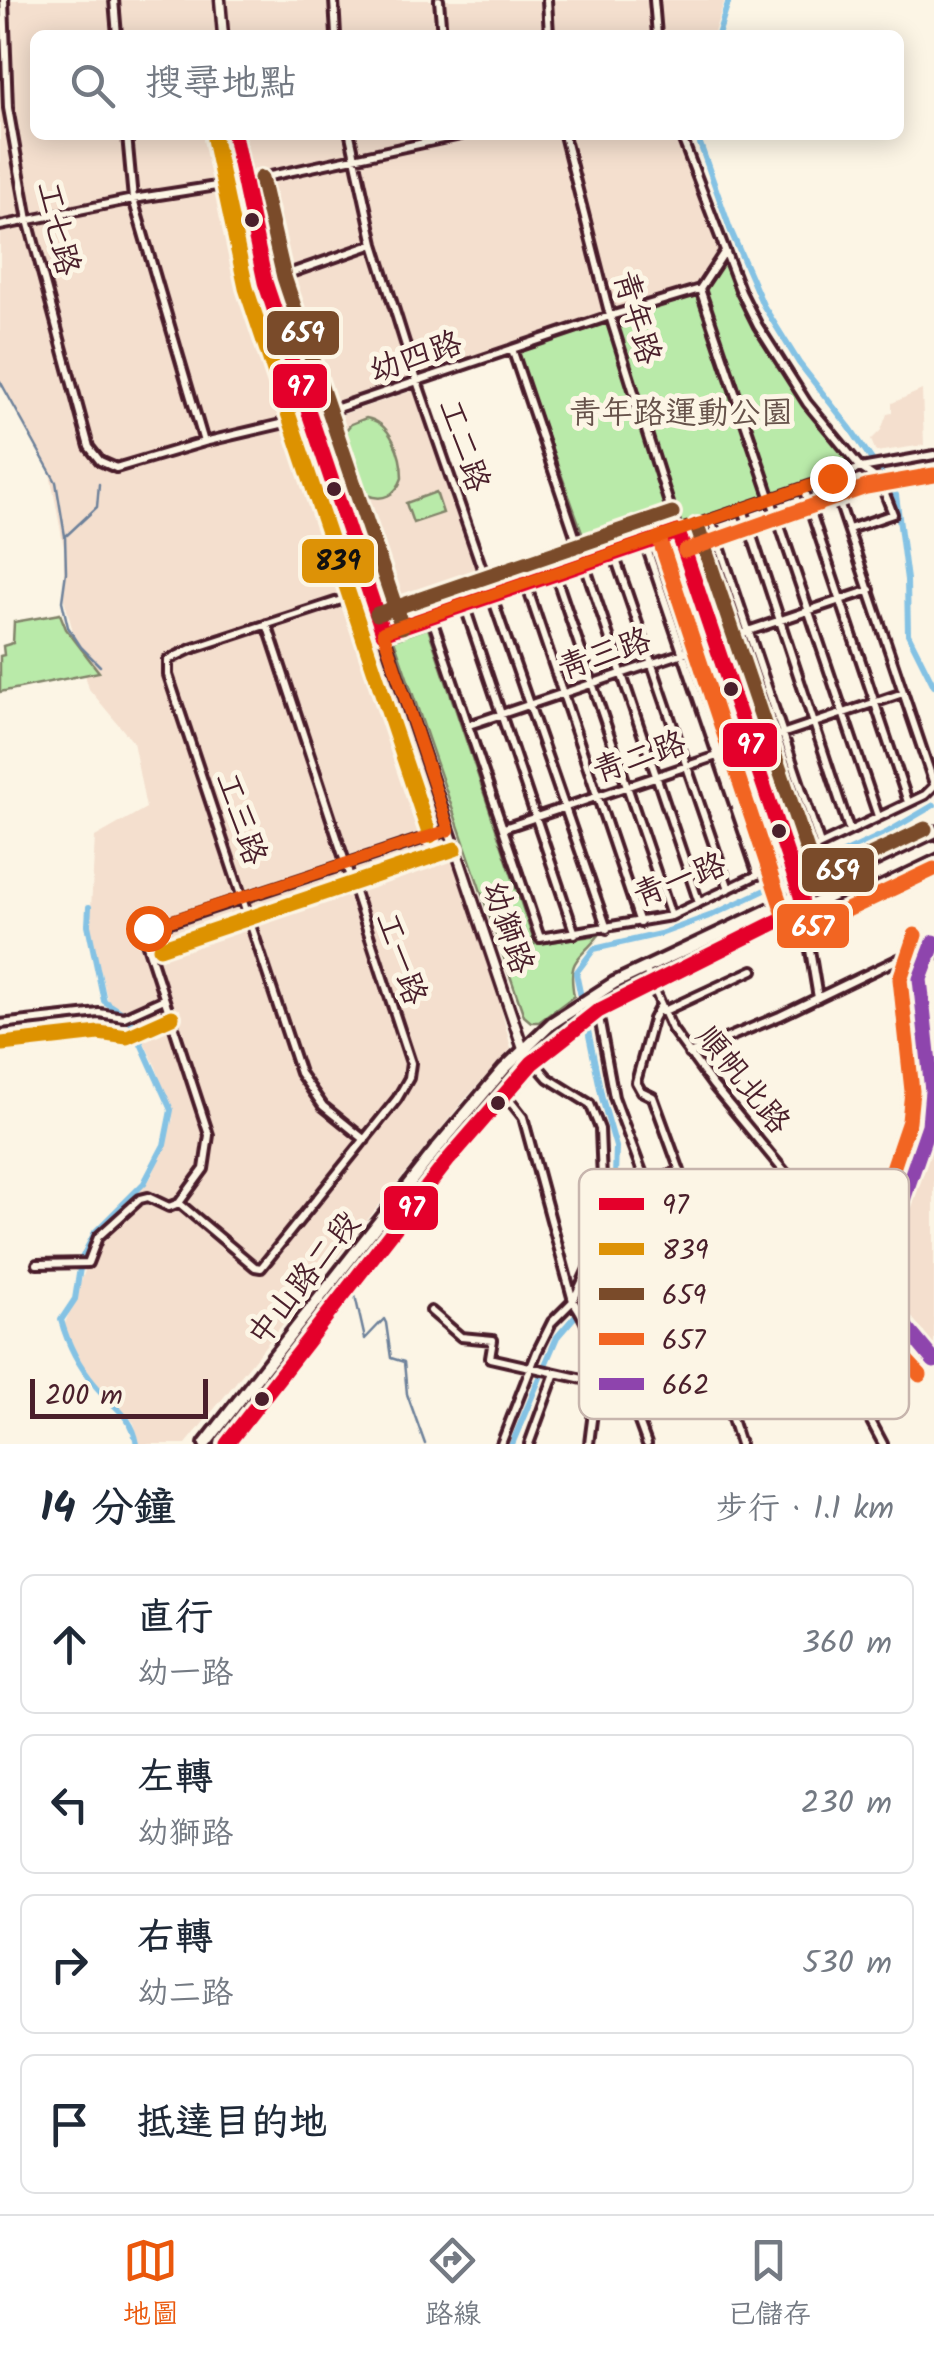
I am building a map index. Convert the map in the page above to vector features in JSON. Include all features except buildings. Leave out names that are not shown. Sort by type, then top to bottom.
[{"type":"main road","points":[[645,968],[934,832]]},
{"type":"main road","points":[[598,1011],[934,847]]},
{"type":"main road","name":"中山路二段","points":[[204,1444],[437,1148],[523,1049],[566,1013],[645,968]]},
{"type":"main road","name":"中山路二段","points":[[227,1444],[504,1093],[532,1062],[598,1011]]},
{"type":"main road","points":[[359,1246],[373,1257]]},
{"type":"street","name":"工七路","points":[[4,0],[8,108],[28,220],[89,447],[100,460]]},
{"type":"street","points":[[114,0],[117,30]]},
{"type":"street","points":[[220,0],[223,30]]},
{"type":"street","points":[[334,0],[336,30]]},
{"type":"street","points":[[439,0],[442,30]]},
{"type":"street","points":[[547,0],[549,30]]},
{"type":"street","points":[[654,0],[657,30]]},
{"type":"street","points":[[126,140],[132,199],[204,442]]},
{"type":"street","name":"幼獅路","points":[[235,140],[265,282],[523,1049]]},
{"type":"street","name":"工二路","points":[[351,140],[374,244],[417,381],[607,929]]},
{"type":"street","points":[[0,226],[242,182],[435,140]]},
{"type":"street","name":"青年路","points":[[565,140],[610,316],[801,896],[818,998]]},
{"type":"street","points":[[683,140],[741,292],[785,370],[861,468],[880,481],[893,514],[849,529]]},
{"type":"street","points":[[265,282],[374,244]]},
{"type":"street","points":[[724,250],[700,289],[878,816]]},
{"type":"street","name":"幼四路","points":[[100,460],[116,468],[204,442],[310,418],[700,289]]},
{"type":"street","points":[[512,349],[700,903]]},
{"type":"street","points":[[383,632],[861,468],[934,455]]},
{"type":"street","points":[[832,478],[934,785]]},
{"type":"street","points":[[803,488],[908,802]]},
{"type":"street","points":[[742,509],[850,829]]},
{"type":"street","points":[[711,520],[820,844]]},
{"type":"street","points":[[645,543],[758,875]]},
{"type":"street","points":[[614,554],[729,889]]},
{"type":"street","points":[[555,574],[670,916]]},
{"type":"street","points":[[526,584],[640,923]]},
{"type":"street","name":"青三路","points":[[468,726],[870,590]]},
{"type":"street","points":[[268,624],[370,592]]},
{"type":"street","points":[[464,604],[574,934]]},
{"type":"street","points":[[431,616],[504,828]]},
{"type":"street","name":"工三路","points":[[268,624],[168,660],[168,676],[300,1073],[323,1106],[364,1140]]},
{"type":"street","name":"工一路","points":[[179,1203],[260,1268],[397,1099],[409,1078],[411,1063],[268,624]]},
{"type":"street","name":"青二路","points":[[504,828],[903,693]]},
{"type":"street","name":"青一路","points":[[504,828],[540,938],[670,916],[925,795],[934,785]]},
{"type":"street","points":[[37,1264],[88,1263],[98,1238],[140,1200],[148,1196],[170,1207],[179,1203],[204,1169],[209,1136],[144,936],[148,928],[449,830]]},
{"type":"street","points":[[909,1181],[928,1125],[932,1091],[920,979],[934,942]]},
{"type":"street","points":[[689,1054],[913,952],[931,956]]},
{"type":"street","name":"順帆北路","points":[[645,968],[660,1010],[689,1054],[783,1169]]},
{"type":"street","points":[[679,1169],[653,1097],[647,1096],[636,1082],[653,1019],[660,1010],[753,970]]},
{"type":"street","points":[[0,1024],[99,1013],[124,1017],[164,998]]},
{"type":"street","points":[[598,1011],[614,1097],[639,1169]]},
{"type":"street","points":[[523,1049],[548,1078],[590,1104],[600,1129],[602,1169]]},
{"type":"street","points":[[504,1093],[523,1117],[573,1301],[579,1309]]},
{"type":"street","points":[[501,1444],[552,1322],[573,1301],[579,1288]]},
{"type":"street","points":[[432,1312],[461,1337],[493,1340],[490,1358],[579,1378]]},
{"type":"street","points":[[909,1329],[934,1361]]},
{"type":"street","points":[[529,1444],[555,1373]]},
{"type":"street","points":[[588,1444],[591,1419]]},
{"type":"street","points":[[638,1419],[647,1444]]},
{"type":"street","points":[[732,1419],[740,1444]]},
{"type":"street","name":"順帆北路","points":[[869,1419],[883,1444]]},
{"type":"shaded area","points":[[0,0],[725,0],[715,30],[30,30],[30,140],[686,140],[721,259],[694,286],[302,414],[498,995],[511,1049],[465,1099],[186,1444],[139,1444],[134,1423],[80,1365],[64,1326],[94,1247],[152,1176],[173,1119],[156,1067],[132,1017],[109,1006],[90,926],[95,837],[146,808],[133,742],[89,689],[64,599],[64,548],[50,473],[0,380]]},
{"type":"shaded area","points":[[415,390],[483,591],[388,624],[320,422]]},
{"type":"shaded area","points":[[922,390],[924,445],[876,452],[871,440],[881,430],[887,414],[892,413],[892,403]]},
{"type":"shaded area","points":[[934,1129],[934,1354],[918,1340],[909,1321],[909,1203]]},
{"type":"green space","name":"青年路運動公園","points":[[724,259],[780,370],[855,466],[590,554],[517,352],[698,293]]},
{"type":"green space","points":[[366,418],[382,426],[393,441],[402,478],[393,493],[378,498],[367,495],[368,503],[362,505],[333,421],[341,419],[346,430]]},
{"type":"green space","points":[[436,492],[443,513],[413,523],[406,503]]},
{"type":"green space","points":[[60,614],[66,629],[99,672],[0,692],[0,656],[4,655],[3,646],[13,643],[14,622]]},
{"type":"green space","points":[[428,628],[535,944],[599,935],[574,966],[574,996],[539,1022],[524,1016],[394,640]]},
{"type":"waterway","points":[[720,30],[729,0]]},
{"type":"waterway","points":[[699,140],[730,229],[763,305],[799,363],[896,495],[907,580],[908,634],[934,686]]},
{"type":"waterway","points":[[0,381],[56,482],[65,536],[62,601],[68,627],[100,666]]},
{"type":"waterway","points":[[67,535],[97,507],[99,484]]},
{"type":"waterway","points":[[615,1169],[616,1147],[576,973],[594,949],[660,934],[712,915],[886,833],[934,805]]},
{"type":"waterway","points":[[89,907],[88,925],[104,1001],[121,1012]]},
{"type":"waterway","points":[[82,1258],[95,1232],[144,1183],[164,1145],[171,1110],[130,1019]]},
{"type":"waterway","points":[[80,1268],[75,1299],[61,1320],[74,1354],[101,1392],[126,1418],[137,1444]]},
{"type":"waterway","points":[[354,1291],[365,1339],[384,1319],[386,1323],[391,1358],[404,1362],[407,1394],[425,1444]]},
{"type":"waterway","points":[[545,1365],[557,1337],[576,1315]]},
{"type":"waterway","points":[[512,1444],[541,1375]]},
{"type":"transit line","name":"839","points":[[214,140],[246,288],[430,836]]},
{"type":"transit line","name":"97","points":[[235,140],[265,282],[383,633]]},
{"type":"transit line","name":"659","points":[[261,178],[284,277],[402,627]]},
{"type":"transit line","name":"657","points":[[685,551],[866,487],[934,475]]},
{"type":"transit line","name":"659","points":[[377,614],[672,513]]},
{"type":"transit line","name":"659","points":[[697,526],[817,880],[925,829]]},
{"type":"transit line","name":"97","points":[[383,633],[678,532]]},
{"type":"transit line","name":"97","points":[[227,1444],[449,1159],[532,1063],[598,1011],[802,909],[801,896],[678,532]]},
{"type":"transit line","name":"657","points":[[659,538],[786,921],[795,928],[809,928],[934,869]]},
{"type":"transit line","name":"839","points":[[160,948],[455,849]]},
{"type":"transit line","name":"657","points":[[893,1169],[909,1121],[912,1091],[900,979],[915,935]]},
{"type":"transit line","name":"662","points":[[909,1183],[929,1125],[932,1091],[920,979],[934,942]]},
{"type":"transit line","name":"839","points":[[2,1044],[99,1033],[127,1037],[172,1017]]},
{"type":"transit line","name":"662","points":[[909,1331],[934,1361]]},
{"type":"transit line","name":"657","points":[[909,1363],[920,1375]]},
{"type":"route","points":[[148,928],[449,830],[383,632],[832,478]]}]
